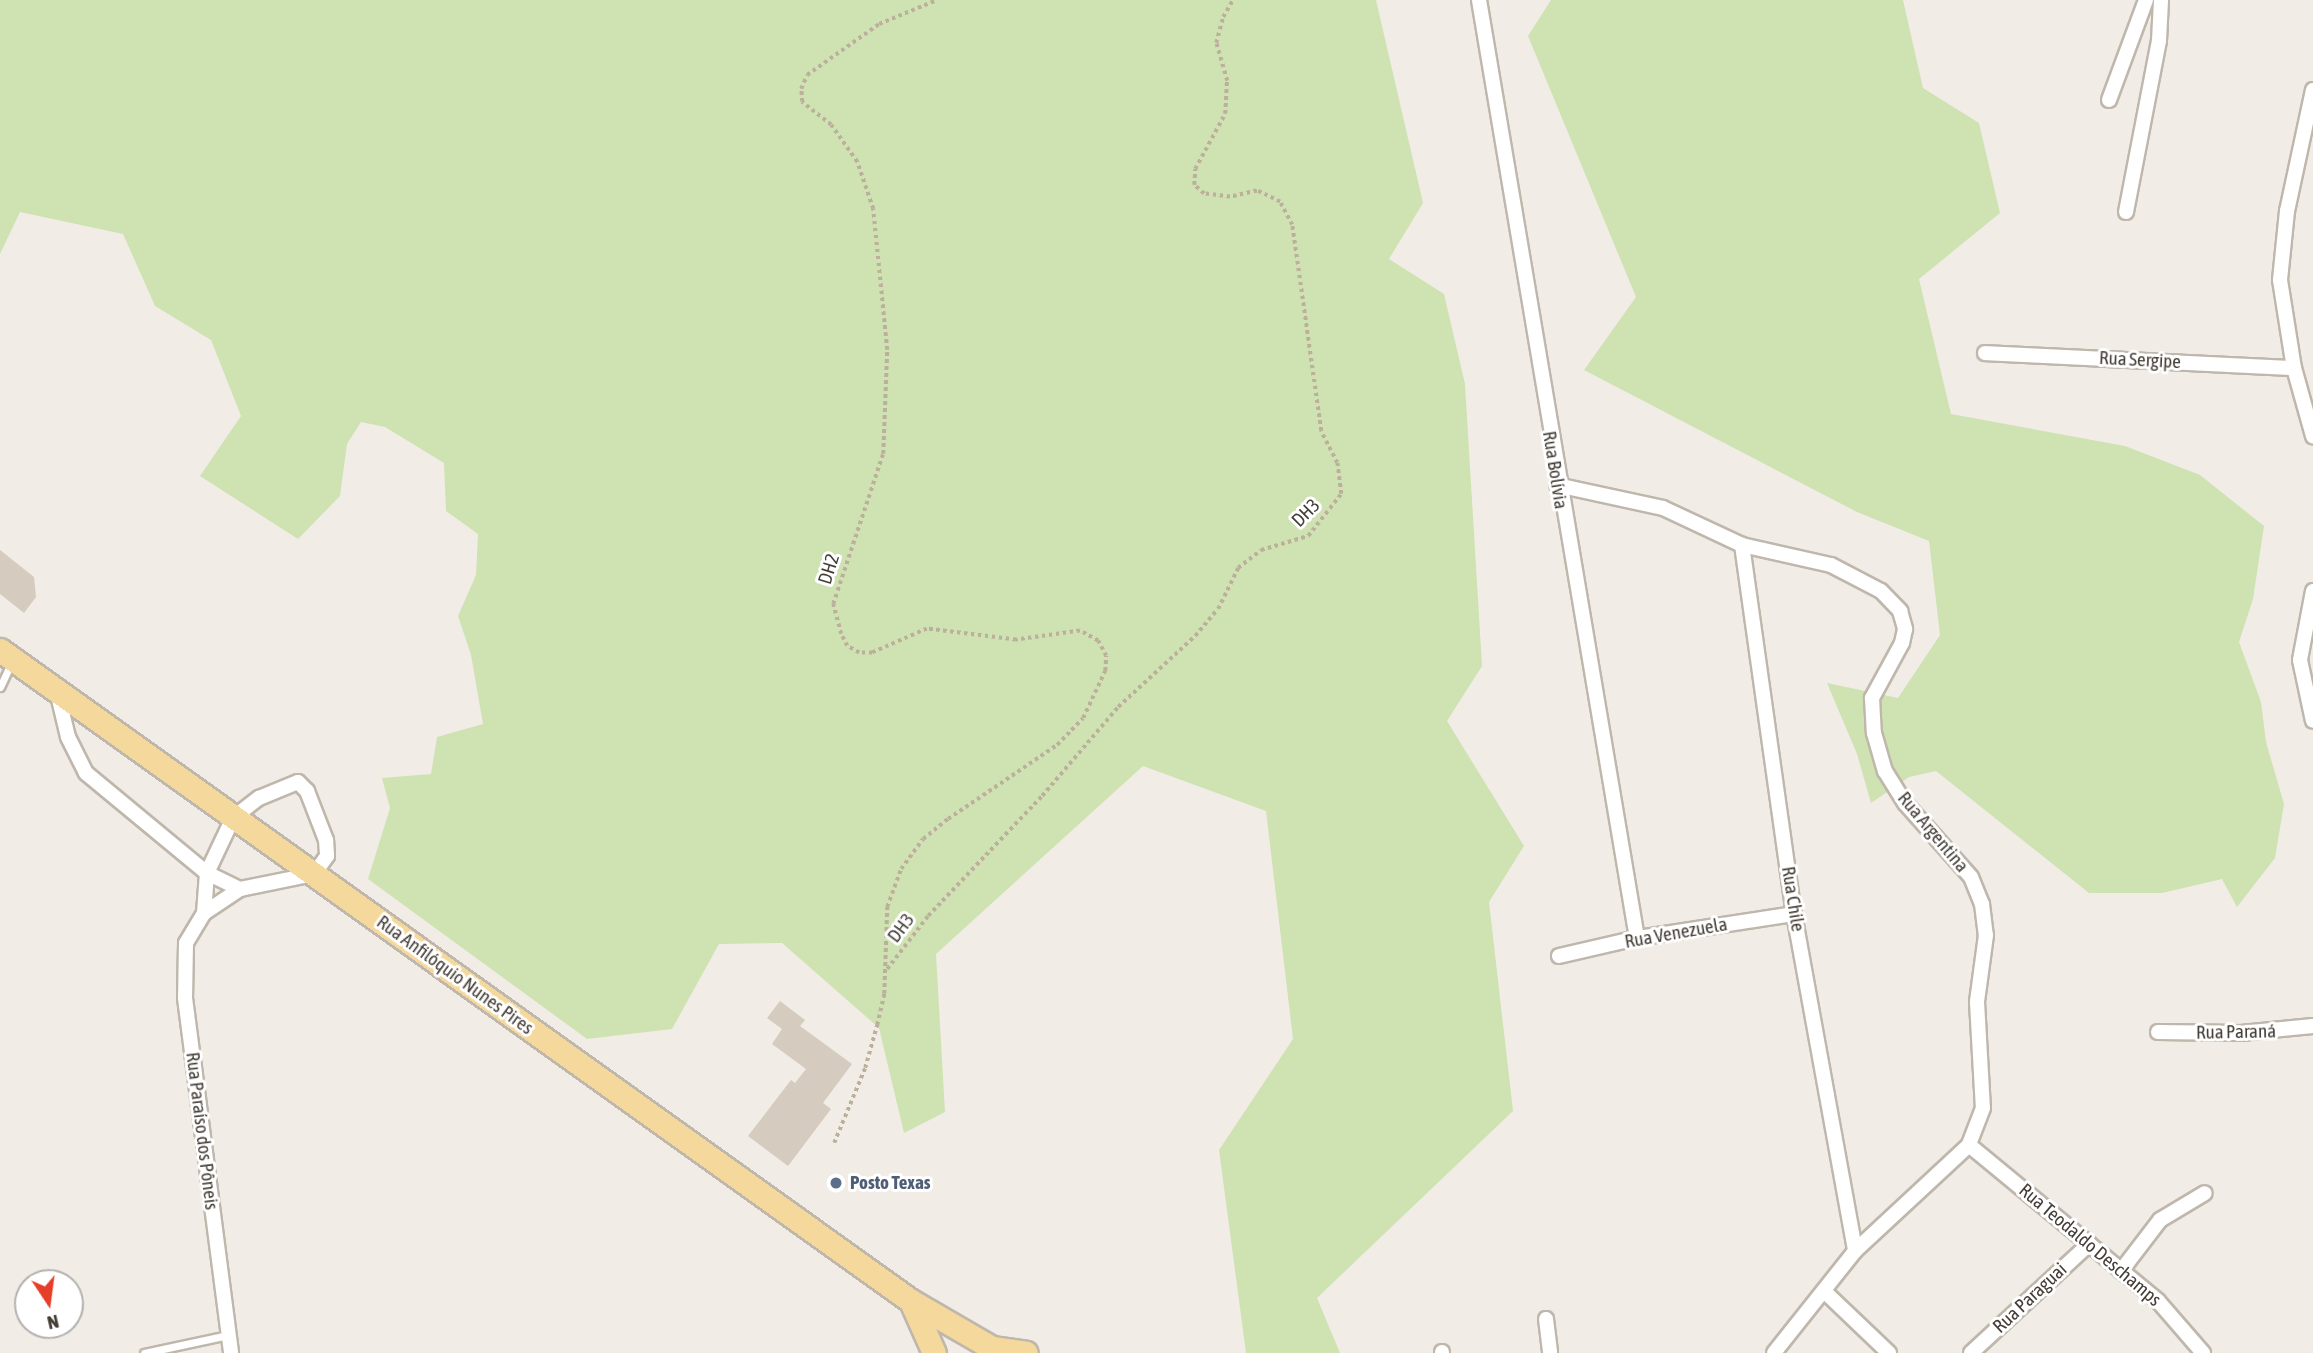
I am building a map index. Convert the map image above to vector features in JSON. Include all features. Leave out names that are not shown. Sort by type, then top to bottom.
[{"type":"main road","name":"Rua Anfilóquio Nunes Pires","points":[[6,654],[911,1301],[985,1350],[1026,1353]]},
{"type":"main road","points":[[911,1301],[934,1353]]},
{"type":"street","name":"Rua Bolívia","points":[[1479,0],[1557,485],[1637,938]]},
{"type":"street","points":[[2109,100],[2146,0]]},
{"type":"street","points":[[2126,212],[2159,41],[2161,0]]},
{"type":"street","points":[[2313,90],[2281,248],[2280,280],[2294,368],[2313,436]]},
{"type":"street","name":"Rua Sergipe","points":[[1985,353],[2294,368]]},
{"type":"street","name":"Rua Argentina","points":[[1557,485],[1662,508],[1742,545],[1831,565],[1881,591],[1900,611],[1905,628],[1902,643],[1872,698],[1874,733],[1885,771],[1905,803],[1971,877],[1982,904],[1986,935],[1977,1002],[1983,1108],[1969,1145],[1854,1251],[1774,1353]]},
{"type":"street","name":"Rua Chile","points":[[1742,545],[1794,914],[1854,1251]]},
{"type":"street","points":[[2313,591],[2300,660],[2313,721]]},
{"type":"street","points":[[57,691],[68,737],[86,773],[207,873],[240,889]]},
{"type":"street","points":[[233,818],[259,798],[298,782],[307,791],[326,840],[327,856],[314,874]]},
{"type":"street","name":"Rua Paraíso dos Pôneis","points":[[204,913],[207,873],[233,818]]},
{"type":"street","name":"Rua Paraíso dos Pôneis","points":[[231,1353],[185,998],[186,943],[204,913],[240,889],[314,874]]},
{"type":"street","name":"Rua Venezuela","points":[[1559,956],[1637,938],[1794,914]]},
{"type":"street","name":"Rua Paraná","points":[[2158,1032],[2241,1033],[2313,1026]]},
{"type":"street","name":"Rua Teodaldo Deschamps","points":[[1969,1145],[2158,1301],[2203,1353]]},
{"type":"street","points":[[2121,1271],[2160,1220],[2205,1193]]},
{"type":"street","name":"Rua Paraguai","points":[[1971,1353],[2089,1244]]},
{"type":"street","points":[[1824,1291],[1889,1353]]},
{"type":"street","points":[[1546,1319],[1550,1353]]},
{"type":"lane","points":[[0,687],[6,654]]},
{"type":"lane","points":[[144,1353],[228,1335]]},
{"type":"path","name":"DH2","points":[[886,971],[887,907],[901,869],[923,839],[1036,762],[1083,718],[1097,694],[1106,656],[1098,640],[1080,631],[1016,640],[927,629],[872,653],[859,653],[841,634],[833,604],[883,454],[887,350],[869,197],[857,162],[831,125],[802,102],[801,89],[807,75],[879,24],[937,0]]},
{"type":"path","name":"DH3","points":[[886,971],[928,916],[1042,796],[1118,707],[1195,636],[1219,609],[1238,568],[1261,550],[1286,547],[1308,536],[1341,494],[1337,463],[1321,431],[1292,225],[1280,202],[1257,191],[1230,197],[1204,194],[1194,185],[1195,169],[1225,114],[1227,81],[1216,43],[1223,17],[1233,0]]},
{"type":"path","points":[[834,1143],[865,1068],[886,971]]},
{"type":"green space","points":[[0,0],[1376,0],[1423,203],[1389,259],[1444,294],[1465,384],[1482,666],[1447,721],[1524,846],[1489,902],[1513,1111],[1317,1298],[1340,1353],[1246,1353],[1219,1150],[1293,1039],[1266,811],[1143,766],[936,954],[945,1112],[904,1133],[879,1028],[782,943],[719,944],[672,1029],[587,1039],[368,879],[390,808],[382,778],[431,774],[437,737],[483,724],[471,655],[458,616],[476,575],[478,534],[446,511],[444,463],[385,427],[361,422],[347,444],[340,496],[298,539],[200,476],[241,416],[211,340],[155,306],[123,234],[20,212],[0,254]]},
{"type":"green space","points":[[1551,0],[1903,0],[1923,88],[1979,123],[2000,213],[1919,279],[1951,414],[2125,446],[2200,475],[2264,526],[2253,599],[2239,642],[2261,702],[2266,742],[2284,804],[2275,858],[2237,907],[2222,879],[2162,893],[2089,893],[1936,771],[1909,777],[1871,803],[1857,754],[1827,683],[1898,698],[1940,635],[1929,541],[1857,512],[1584,370],[1636,297],[1528,36]]},
{"type":"building","points":[[0,550],[34,577],[36,597],[24,613],[0,594]]},
{"type":"building","points":[[780,1001],[805,1020],[800,1026],[852,1064],[823,1103],[831,1109],[788,1166],[748,1136],[791,1080],[795,1083],[806,1069],[772,1044],[782,1029],[767,1018]]},
{"type":"place","name":"Posto Texas","points":[[836,1183]]}]
